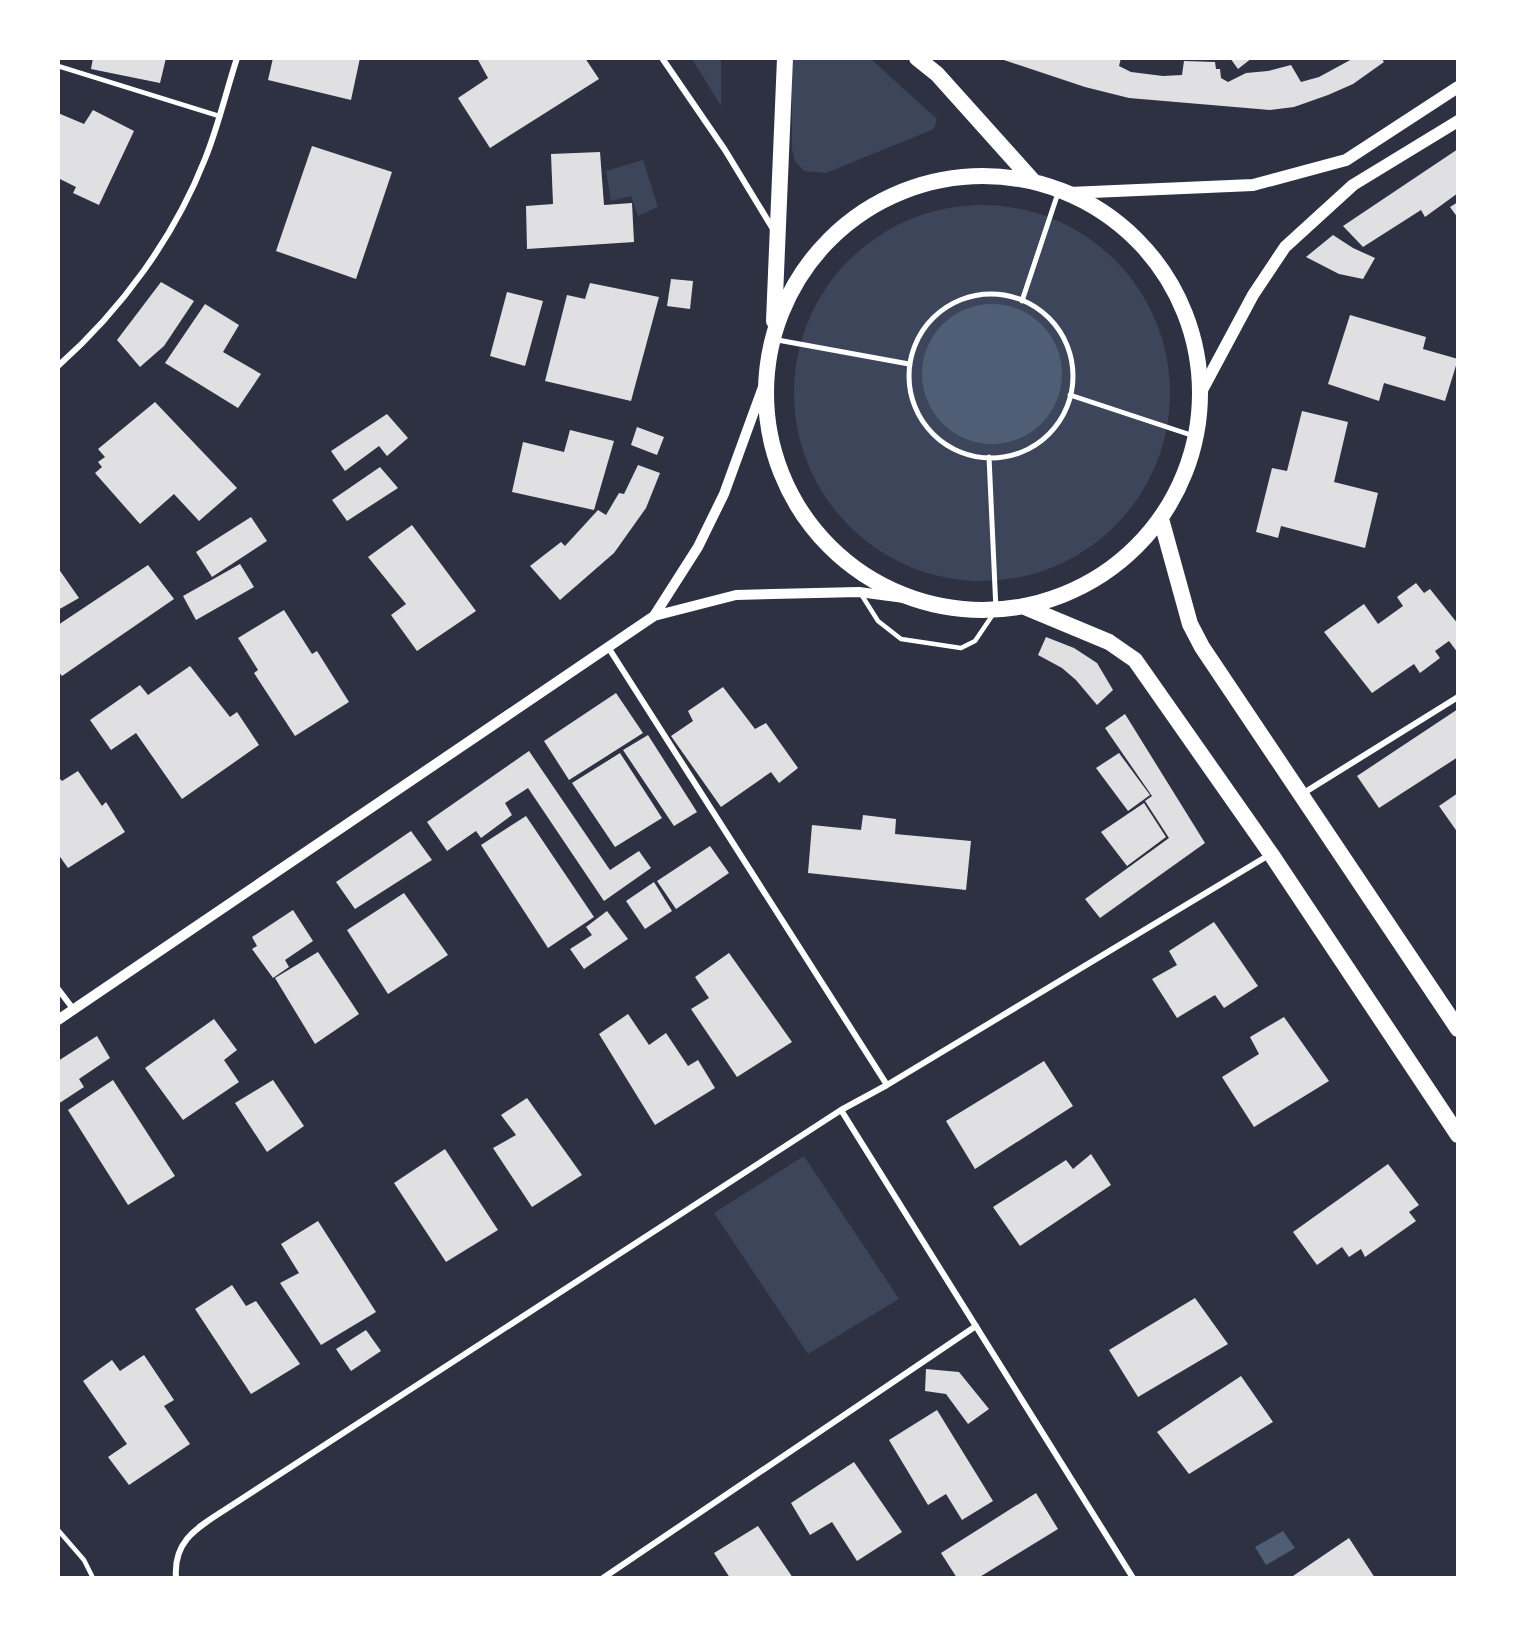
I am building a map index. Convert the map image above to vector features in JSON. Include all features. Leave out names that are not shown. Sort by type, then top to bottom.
[{"type":"highway","points":[[772,334],[798,275],[833,234],[877,202],[927,182],[981,176],[1034,182],[1064,192],[1105,213],[1137,239],[1163,270],[1192,328],[1199,360],[1202,392],[1197,437],[1184,480],[1161,519],[1137,547],[1109,571],[1093,581],[1060,596],[1025,607],[996,610],[912,599],[864,577],[824,543],[792,501],[770,446],[764,387],[772,334],[785,58]]},
{"type":"highway","points":[[917,58],[937,74],[1034,182]]},
{"type":"highway","points":[[1161,519],[1190,624],[1202,646],[1458,1029]]},
{"type":"highway","points":[[1025,607],[1109,642],[1135,660],[1271,854],[1458,1135]]},
{"type":"main road","points":[[1064,192],[1175,190],[1253,184],[1346,160],[1458,87]]},
{"type":"main road","points":[[1202,392],[1253,295],[1286,247],[1353,184],[1458,121]]},
{"type":"street","points":[[58,366],[83,344],[136,281],[172,230],[205,159],[237,58]]},
{"type":"street","points":[[662,58],[724,150],[777,235]]},
{"type":"street","points":[[1022,301],[1064,192]]},
{"type":"street","points":[[992,294],[1012,296],[1022,301],[1031,304],[1047,316],[1060,331],[1069,348],[1073,367],[1067,406],[1058,423],[1044,438],[1028,449],[989,458],[969,455],[951,448],[935,436],[922,421],[913,403],[909,384],[909,364],[914,345],[924,328],[954,302],[972,296],[992,294]]},
{"type":"street","points":[[772,334],[909,364]]},
{"type":"street","points":[[654,616],[698,547],[724,494],[764,387]]},
{"type":"street","points":[[1070,395],[1197,437]]},
{"type":"street","points":[[989,458],[996,610]]},
{"type":"street","points":[[58,1020],[654,616],[736,595],[859,592],[912,599]]},
{"type":"street","points":[[608,647],[887,1085]]},
{"type":"street","points":[[1301,795],[1458,697]]},
{"type":"street","points":[[176,1578],[176,1561],[182,1546],[192,1532],[841,1110],[887,1085],[1271,854]]},
{"type":"street","points":[[58,988],[74,1010]]},
{"type":"street","points":[[841,1110],[1133,1578]]},
{"type":"street","points":[[603,1578],[976,1326]]},
{"type":"lane","points":[[58,66],[219,116]]},
{"type":"lane","points":[[859,592],[878,621],[901,639],[961,648],[975,641],[996,610]]},
{"type":"lane","points":[[58,1530],[84,1560],[93,1578]]},
{"type":"shaded area","points":[[692,59],[721,59],[721,106]]},
{"type":"shaded area","points":[[792,59],[871,59],[937,119],[934,129],[826,173],[804,171],[795,161],[792,150]]},
{"type":"shaded area","points":[[643,160],[658,207],[638,216],[631,196],[611,201],[606,171]]},
{"type":"shaded area","points":[[982,205],[1019,209],[1054,220],[1086,237],[1115,260],[1138,289],[1155,321],[1166,356],[1170,393],[1166,430],[1155,465],[1138,497],[1115,526],[1086,549],[1054,566],[1019,577],[982,581],[945,577],[910,566],[878,549],[849,526],[826,497],[809,465],[798,430],[794,393],[798,356],[809,321],[826,289],[849,260],[878,237],[910,220],[945,209]]},
{"type":"shaded area","points":[[992,304],[1019,309],[1041,325],[1057,347],[1062,374],[1057,401],[1041,423],[1019,439],[992,444],[965,439],[943,423],[927,401],[922,374],[927,347],[943,325],[965,309]]},
{"type":"shaded area","points":[[804,1156],[899,1299],[808,1354],[714,1213]]},
{"type":"shaded area","points":[[1283,1531],[1295,1548],[1266,1565],[1255,1547]]},
{"type":"building","points":[[93,58],[166,58],[160,83],[91,69]]},
{"type":"building","points":[[273,58],[360,58],[351,100],[268,80]]},
{"type":"building","points":[[477,58],[585,58],[599,79],[490,148],[458,98],[488,78]]},
{"type":"building","points":[[998,58],[1121,58],[1119,66],[1131,72],[1163,76],[1182,75],[1184,61],[1215,62],[1216,69],[1220,69],[1221,78],[1228,82],[1246,73],[1268,71],[1291,65],[1301,82],[1319,77],[1354,58],[1381,58],[1384,62],[1353,84],[1328,95],[1294,107],[1270,110],[1129,98],[1085,87]]},
{"type":"building","points":[[1230,58],[1252,58],[1238,69]]},
{"type":"building","points":[[93,110],[134,131],[99,205],[73,193],[76,187],[58,178],[58,113],[84,124]]},
{"type":"building","points":[[312,146],[392,172],[356,279],[276,251]]},
{"type":"building","points":[[1458,149],[1458,193],[1425,217],[1421,210],[1363,247],[1343,226]]},
{"type":"building","points":[[600,152],[604,205],[632,203],[634,242],[527,249],[526,206],[553,204],[551,154]]},
{"type":"building","points":[[1458,202],[1458,218],[1450,207]]},
{"type":"building","points":[[1333,235],[1375,258],[1363,279],[1339,274],[1306,257]]},
{"type":"building","points":[[671,279],[693,281],[690,309],[667,306]]},
{"type":"building","points":[[161,282],[194,301],[164,346],[140,367],[117,340]]},
{"type":"building","points":[[590,283],[659,297],[631,401],[545,381],[567,295],[585,299]]},
{"type":"building","points":[[507,292],[543,301],[525,366],[490,356]]},
{"type":"building","points":[[205,304],[239,325],[223,352],[261,374],[238,408],[165,363]]},
{"type":"building","points":[[1350,315],[1426,337],[1423,349],[1458,359],[1445,401],[1384,383],[1379,401],[1328,384]]},
{"type":"building","points":[[155,402],[237,488],[199,521],[174,494],[140,524],[95,473],[102,467],[98,462],[105,457],[98,449]]},
{"type":"building","points":[[1302,411],[1348,422],[1334,482],[1378,493],[1365,548],[1281,526],[1278,538],[1256,532],[1272,468],[1287,471]]},
{"type":"building","points":[[387,414],[408,438],[387,456],[379,446],[345,471],[331,451]]},
{"type":"building","points":[[637,427],[664,437],[657,455],[631,445]]},
{"type":"building","points":[[570,430],[614,441],[594,510],[512,492],[523,442],[564,452]]},
{"type":"building","points":[[638,465],[660,473],[646,508],[614,553],[560,600],[530,566],[561,542],[565,546],[598,510],[606,515],[619,493],[624,494]]},
{"type":"building","points":[[380,467],[398,488],[347,521],[332,500]]},
{"type":"building","points":[[251,517],[267,541],[212,577],[196,552]]},
{"type":"building","points":[[412,525],[476,611],[417,651],[391,615],[406,604],[368,557]]},
{"type":"building","points":[[240,564],[254,587],[196,620],[183,596]]},
{"type":"building","points":[[148,565],[174,599],[62,676],[58,671],[58,625]]},
{"type":"building","points":[[58,568],[79,598],[58,610]]},
{"type":"building","points":[[1416,583],[1424,593],[1430,589],[1458,624],[1458,653],[1449,641],[1435,651],[1440,658],[1420,673],[1414,664],[1372,693],[1324,632],[1364,604],[1378,624],[1403,606],[1397,597]]},
{"type":"building","points":[[284,610],[312,654],[317,651],[349,702],[295,736],[254,673],[258,670],[238,638]]},
{"type":"building","points":[[1046,637],[1074,648],[1097,663],[1113,690],[1097,705],[1076,680],[1062,668],[1038,655]]},
{"type":"building","points":[[190,666],[230,717],[237,712],[259,745],[182,799],[136,733],[111,750],[90,720],[140,685],[148,695]]},
{"type":"building","points":[[723,687],[755,729],[766,723],[798,768],[779,783],[771,772],[721,807],[671,736],[693,721],[688,711]]},
{"type":"building","points":[[616,693],[643,733],[569,780],[544,741]]},
{"type":"building","points":[[1458,709],[1458,757],[1379,808],[1357,776]]},
{"type":"building","points":[[1125,714],[1205,843],[1100,918],[1085,899],[1169,838],[1145,801],[1152,796],[1105,728]]},
{"type":"building","points":[[648,735],[697,812],[674,826],[623,750]]},
{"type":"building","points":[[529,751],[610,870],[639,851],[651,868],[604,901],[528,788],[505,803],[512,815],[481,838],[476,831],[447,851],[427,822]]},
{"type":"building","points":[[620,753],[662,818],[615,847],[572,783]]},
{"type":"building","points":[[1119,753],[1150,795],[1128,811],[1096,768]]},
{"type":"building","points":[[78,771],[102,806],[106,802],[125,832],[68,868],[58,854],[58,777],[62,781]]},
{"type":"building","points":[[1458,793],[1458,833],[1439,806]]},
{"type":"building","points":[[1144,803],[1166,837],[1127,866],[1101,832]]},
{"type":"building","points":[[863,815],[896,819],[895,834],[971,841],[966,890],[808,873],[812,825],[861,830]]},
{"type":"building","points":[[526,816],[594,917],[548,948],[481,845]]},
{"type":"building","points":[[411,831],[432,860],[355,909],[336,882]]},
{"type":"building","points":[[710,846],[729,873],[676,909],[657,881]]},
{"type":"building","points":[[654,882],[672,911],[645,929],[626,901]]},
{"type":"building","points":[[404,893],[448,955],[388,994],[347,930]]},
{"type":"building","points":[[293,910],[313,941],[285,960],[289,967],[273,978],[252,949],[257,946],[252,937]]},
{"type":"building","points":[[607,911],[628,939],[584,969],[570,949],[592,935],[586,927]]},
{"type":"building","points":[[1214,922],[1258,986],[1224,1008],[1215,995],[1177,1018],[1152,979],[1177,965],[1169,951]]},
{"type":"building","points":[[318,952],[359,1014],[315,1044],[275,978]]},
{"type":"building","points":[[729,953],[792,1042],[737,1077],[691,1009],[709,998],[695,977]]},
{"type":"building","points":[[628,1014],[649,1045],[666,1033],[688,1066],[698,1060],[715,1088],[655,1125],[599,1034]]},
{"type":"building","points":[[1284,1017],[1329,1081],[1254,1127],[1222,1077],[1259,1054],[1250,1037]]},
{"type":"building","points":[[214,1019],[237,1050],[224,1060],[239,1082],[183,1120],[145,1068]]},
{"type":"building","points":[[97,1036],[110,1058],[79,1079],[84,1087],[58,1104],[58,1061]]},
{"type":"building","points":[[1044,1061],[1073,1106],[975,1169],[946,1121]]},
{"type":"building","points":[[113,1080],[175,1176],[128,1205],[68,1110]]},
{"type":"building","points":[[273,1080],[304,1126],[267,1152],[235,1103]]},
{"type":"building","points":[[527,1098],[582,1175],[532,1207],[493,1148],[516,1135],[501,1115]]},
{"type":"building","points":[[445,1149],[498,1230],[446,1262],[394,1183]]},
{"type":"building","points":[[1091,1154],[1111,1185],[1020,1246],[993,1207],[1066,1160],[1073,1169]]},
{"type":"building","points":[[1388,1164],[1419,1205],[1409,1212],[1416,1221],[1365,1257],[1361,1249],[1349,1257],[1342,1247],[1317,1265],[1293,1232]]},
{"type":"building","points":[[318,1221],[376,1312],[321,1345],[280,1283],[299,1273],[281,1244]]},
{"type":"building","points":[[232,1285],[246,1306],[256,1301],[300,1364],[251,1394],[195,1309]]},
{"type":"building","points":[[1195,1298],[1228,1344],[1138,1397],[1109,1350]]},
{"type":"building","points":[[366,1330],[381,1351],[351,1371],[336,1349]]},
{"type":"building","points":[[144,1355],[174,1400],[164,1406],[190,1444],[129,1485],[108,1457],[127,1444],[83,1381],[112,1360],[120,1371]]},
{"type":"building","points":[[926,1369],[959,1372],[989,1409],[968,1424],[946,1394],[925,1391]]},
{"type":"building","points":[[1241,1376],[1273,1422],[1189,1474],[1157,1432]]},
{"type":"building","points":[[937,1410],[993,1501],[962,1520],[946,1494],[928,1505],[889,1440]]},
{"type":"building","points":[[854,1462],[902,1532],[857,1561],[832,1522],[810,1535],[791,1503]]},
{"type":"building","points":[[1036,1493],[1058,1529],[978,1578],[957,1578],[941,1553]]},
{"type":"building","points":[[758,1526],[793,1578],[730,1578],[714,1553]]},
{"type":"building","points":[[1349,1538],[1375,1578],[1290,1578]]}]
